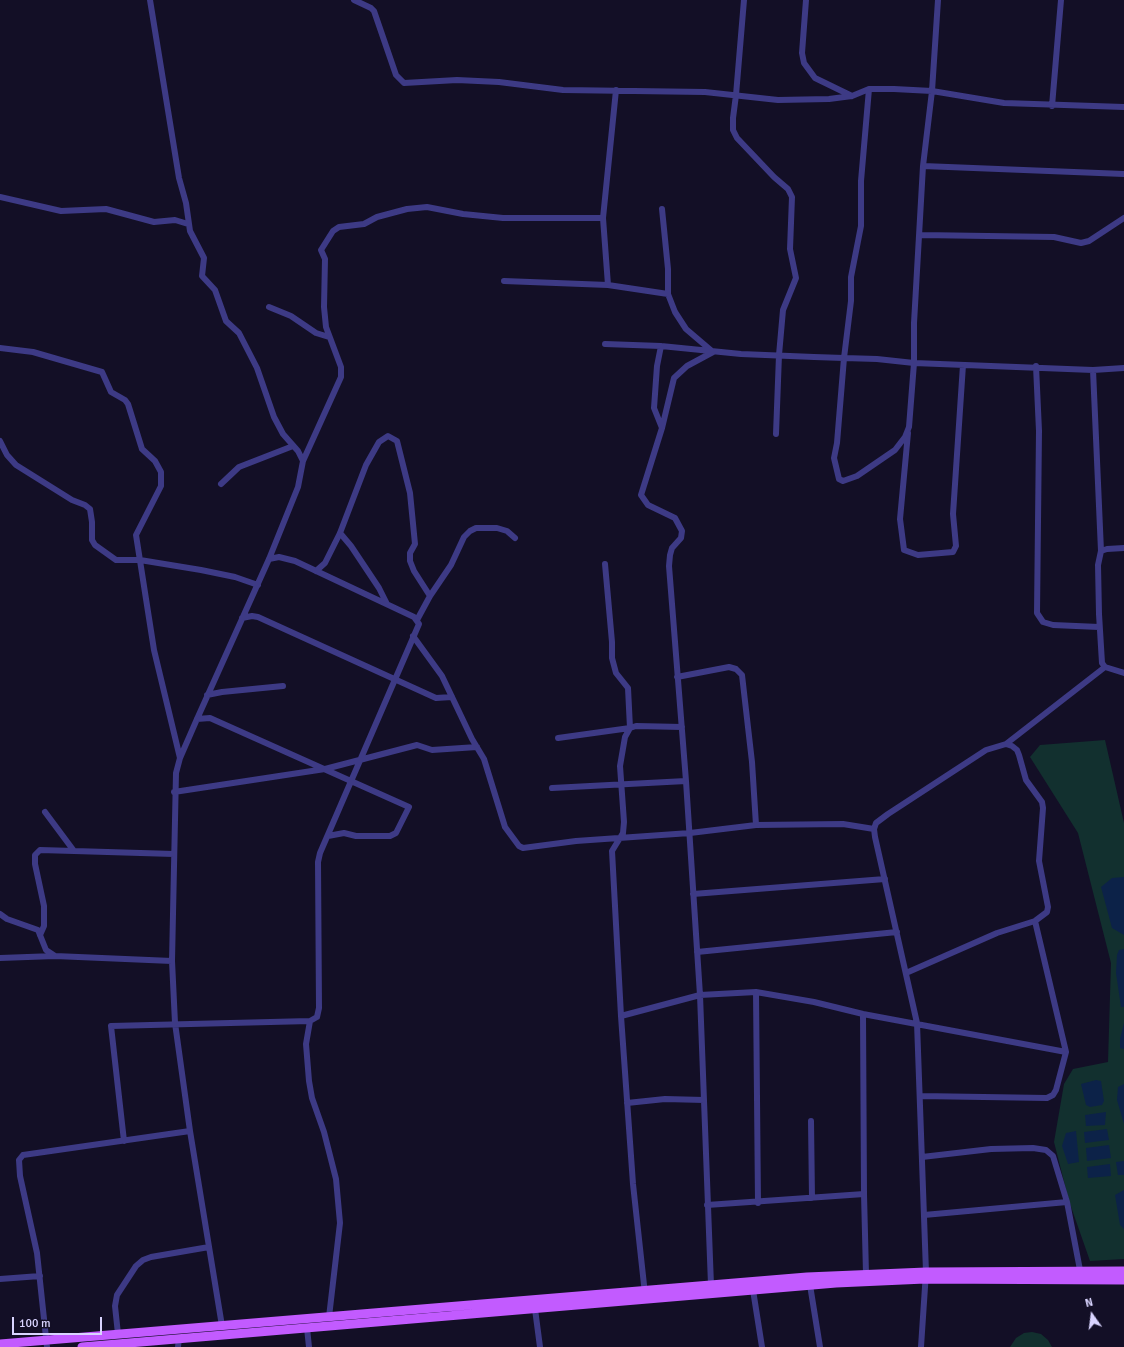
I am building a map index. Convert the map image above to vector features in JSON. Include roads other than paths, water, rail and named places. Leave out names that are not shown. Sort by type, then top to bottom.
[{"type":"main road","points":[[0,1344],[47,1344],[118,1334],[329,1317],[753,1290],[926,1275],[1080,1270],[1124,1271]]},
{"type":"main road","points":[[82,1347],[178,1343],[307,1328],[535,1309],[645,1296],[711,1284],[866,1274],[1124,1280]]},
{"type":"street","points":[[150,0],[179,178],[186,203],[188,224],[204,258],[202,276],[215,290],[226,322],[239,333],[249,351],[274,417],[303,461]]},
{"type":"street","points":[[354,0],[374,11],[396,75],[404,82],[457,80],[563,90],[676,90],[778,100],[828,99],[852,96],[869,89],[932,91],[1004,103],[1052,106],[1124,107]]},
{"type":"street","points":[[744,0],[733,130],[737,138],[774,178],[788,189],[792,197],[790,249],[796,278],[783,310],[779,355],[776,434]]},
{"type":"street","points":[[806,0],[802,53],[804,63],[815,78],[852,96]]},
{"type":"street","points":[[938,0],[932,91],[923,166],[921,235],[914,323],[914,363],[900,519],[904,550],[918,555],[953,552],[956,546],[953,514],[963,365]]},
{"type":"street","points":[[1052,106],[1061,0]]},
{"type":"street","points":[[869,89],[860,181],[860,226],[851,277],[851,300],[834,458],[839,479],[843,481],[857,476],[895,450],[905,437],[909,427]]},
{"type":"street","points":[[608,285],[603,218],[616,90]]},
{"type":"street","points":[[923,166],[1124,174]]},
{"type":"street","points":[[0,197],[61,212],[106,210],[154,222],[175,220],[188,224]]},
{"type":"street","points":[[222,1326],[190,1131],[175,1023],[172,961],[174,792],[180,758],[269,559],[298,487],[303,461],[341,377],[341,367],[329,337],[324,307],[325,260],[321,250],[322,246],[337,228],[364,224],[377,217],[408,209],[426,207],[463,214],[503,218],[603,218]]},
{"type":"street","points":[[662,209],[668,269],[668,294],[675,312],[686,329],[713,352]]},
{"type":"street","points":[[921,235],[1054,237],[1080,243],[1089,241],[1124,218]]},
{"type":"street","points":[[504,281],[608,285],[668,294]]},
{"type":"street","points":[[269,307],[291,316],[316,333],[329,337]]},
{"type":"street","points":[[605,344],[661,346],[713,352],[914,363],[1036,366],[1094,370],[1124,368]]},
{"type":"street","points":[[661,346],[657,366],[654,408],[662,428]]},
{"type":"street","points":[[0,348],[33,352],[60,361],[99,370],[105,376],[111,392],[125,400],[128,404],[142,449],[155,461],[162,472],[161,486],[154,502],[137,530],[136,541],[154,650],[180,758]]},
{"type":"street","points":[[711,1284],[700,995],[690,833],[669,566],[672,548],[681,538],[682,531],[675,518],[648,505],[641,495],[662,428],[674,378],[687,366],[713,352]]},
{"type":"street","points":[[1036,366],[1039,431],[1037,613],[1044,622],[1053,625],[1099,627]]},
{"type":"street","points":[[1094,370],[1101,551],[1098,565],[1099,627],[1102,663],[1105,667],[1124,673]]},
{"type":"street","points":[[316,571],[325,563],[340,532],[366,465],[379,442],[390,436],[397,441],[410,493],[415,544],[410,553],[410,561],[414,571],[430,596]]},
{"type":"street","points":[[0,442],[7,455],[16,465],[72,500],[85,505],[90,509],[92,540],[95,545],[116,560],[140,560],[228,575],[258,585]]},
{"type":"street","points":[[221,484],[240,467],[293,446]]},
{"type":"street","points":[[124,1141],[111,1026],[175,1023],[310,1021],[317,1017],[319,1008],[318,862],[351,781],[419,624],[417,620],[430,596],[452,565],[464,537],[470,531],[476,528],[497,528],[507,531],[515,538]]},
{"type":"street","points":[[340,532],[379,588],[387,604]]},
{"type":"street","points":[[1101,551],[1107,549],[1124,548]]},
{"type":"street","points":[[269,559],[279,557],[287,558],[387,604],[417,620]]},
{"type":"street","points":[[605,564],[612,658],[616,673],[628,688],[630,728],[625,737],[620,766],[624,822],[623,833],[614,846],[612,859],[633,1184],[645,1296]]},
{"type":"street","points":[[242,618],[252,616],[258,617],[436,698],[452,697]]},
{"type":"street","points":[[413,636],[434,662],[484,759],[505,827],[519,846],[523,848],[576,841],[690,833],[756,825],[843,824],[874,829]]},
{"type":"street","points":[[677,677],[729,667],[736,669],[742,675],[756,825]]},
{"type":"street","points":[[921,1347],[926,1275],[917,1023],[874,829],[876,823],[888,814],[986,750],[1006,744],[1105,667]]},
{"type":"street","points":[[207,695],[228,691],[283,686]]},
{"type":"street","points":[[197,719],[210,718],[325,769],[388,799],[408,806],[410,810],[396,833],[390,836],[356,836],[344,833],[328,836]]},
{"type":"street","points":[[558,738],[636,726],[682,727]]},
{"type":"street","points":[[174,792],[325,769],[417,744],[432,750],[477,747]]},
{"type":"street","points":[[906,974],[997,933],[1035,921],[1047,912],[1048,907],[1039,861],[1043,808],[1042,802],[1026,780],[1017,750],[1006,744]]},
{"type":"street","points":[[552,788],[686,781]]},
{"type":"street","points":[[45,812],[74,851]]},
{"type":"street","points":[[40,935],[44,926],[44,906],[35,864],[35,856],[40,850],[174,854]]},
{"type":"street","points":[[693,894],[885,879]]},
{"type":"street","points":[[0,914],[6,919],[33,927],[38,930],[46,950],[55,956]]},
{"type":"street","points":[[920,1096],[1047,1098],[1053,1095],[1056,1090],[1066,1052],[1035,921]]},
{"type":"street","points":[[697,952],[897,932]]},
{"type":"street","points":[[0,958],[55,956],[172,961]]},
{"type":"street","points":[[621,1016],[700,995],[756,992],[814,1002],[863,1014],[1066,1052]]},
{"type":"street","points":[[756,992],[758,1203]]},
{"type":"street","points":[[863,1014],[866,1274]]},
{"type":"street","points":[[310,1021],[306,1044],[309,1081],[312,1098],[324,1132],[336,1179],[340,1223],[329,1317]]},
{"type":"street","points":[[627,1103],[665,1099],[704,1100]]},
{"type":"street","points":[[811,1121],[812,1198]]},
{"type":"street","points":[[47,1344],[37,1253],[20,1176],[19,1160],[23,1156],[190,1131]]},
{"type":"street","points":[[922,1157],[991,1149],[1033,1148],[1046,1150],[1053,1156],[1067,1202],[1080,1270]]},
{"type":"street","points":[[707,1205],[758,1203],[864,1194]]},
{"type":"street","points":[[924,1214],[1067,1202]]},
{"type":"street","points":[[118,1334],[115,1306],[117,1295],[136,1266],[143,1260],[151,1257],[209,1247]]},
{"type":"street","points":[[0,1279],[40,1276]]},
{"type":"street","points":[[810,1285],[820,1347]]},
{"type":"street","points":[[753,1290],[762,1347]]},
{"type":"street","points":[[535,1309],[540,1347]]},
{"type":"street","points":[[307,1328],[309,1347]]},
{"type":"water","points":[[1124,877],[1124,935],[1112,928],[1101,887],[1112,878]]},
{"type":"water","points":[[1124,949],[1124,1007],[1121,1007],[1116,973],[1117,955],[1119,950]]},
{"type":"water","points":[[1124,1023],[1124,1049],[1120,1048],[1120,1039]]},
{"type":"water","points":[[1096,1080],[1101,1081],[1104,1101],[1102,1105],[1090,1107],[1086,1105],[1081,1084]]},
{"type":"water","points":[[1124,1084],[1124,1124],[1117,1100],[1118,1087]]},
{"type":"water","points":[[1106,1112],[1105,1125],[1086,1126],[1085,1115]]},
{"type":"water","points":[[1107,1129],[1109,1140],[1085,1143],[1084,1132]]},
{"type":"water","points":[[1076,1131],[1079,1162],[1068,1164],[1062,1146],[1066,1133]]},
{"type":"water","points":[[1109,1145],[1111,1158],[1087,1161],[1086,1148]]},
{"type":"water","points":[[1124,1161],[1124,1175],[1118,1175],[1116,1162]]},
{"type":"water","points":[[1110,1164],[1111,1176],[1088,1178],[1087,1167]]},
{"type":"water","points":[[1124,1190],[1124,1229],[1120,1225],[1115,1195]]}]
